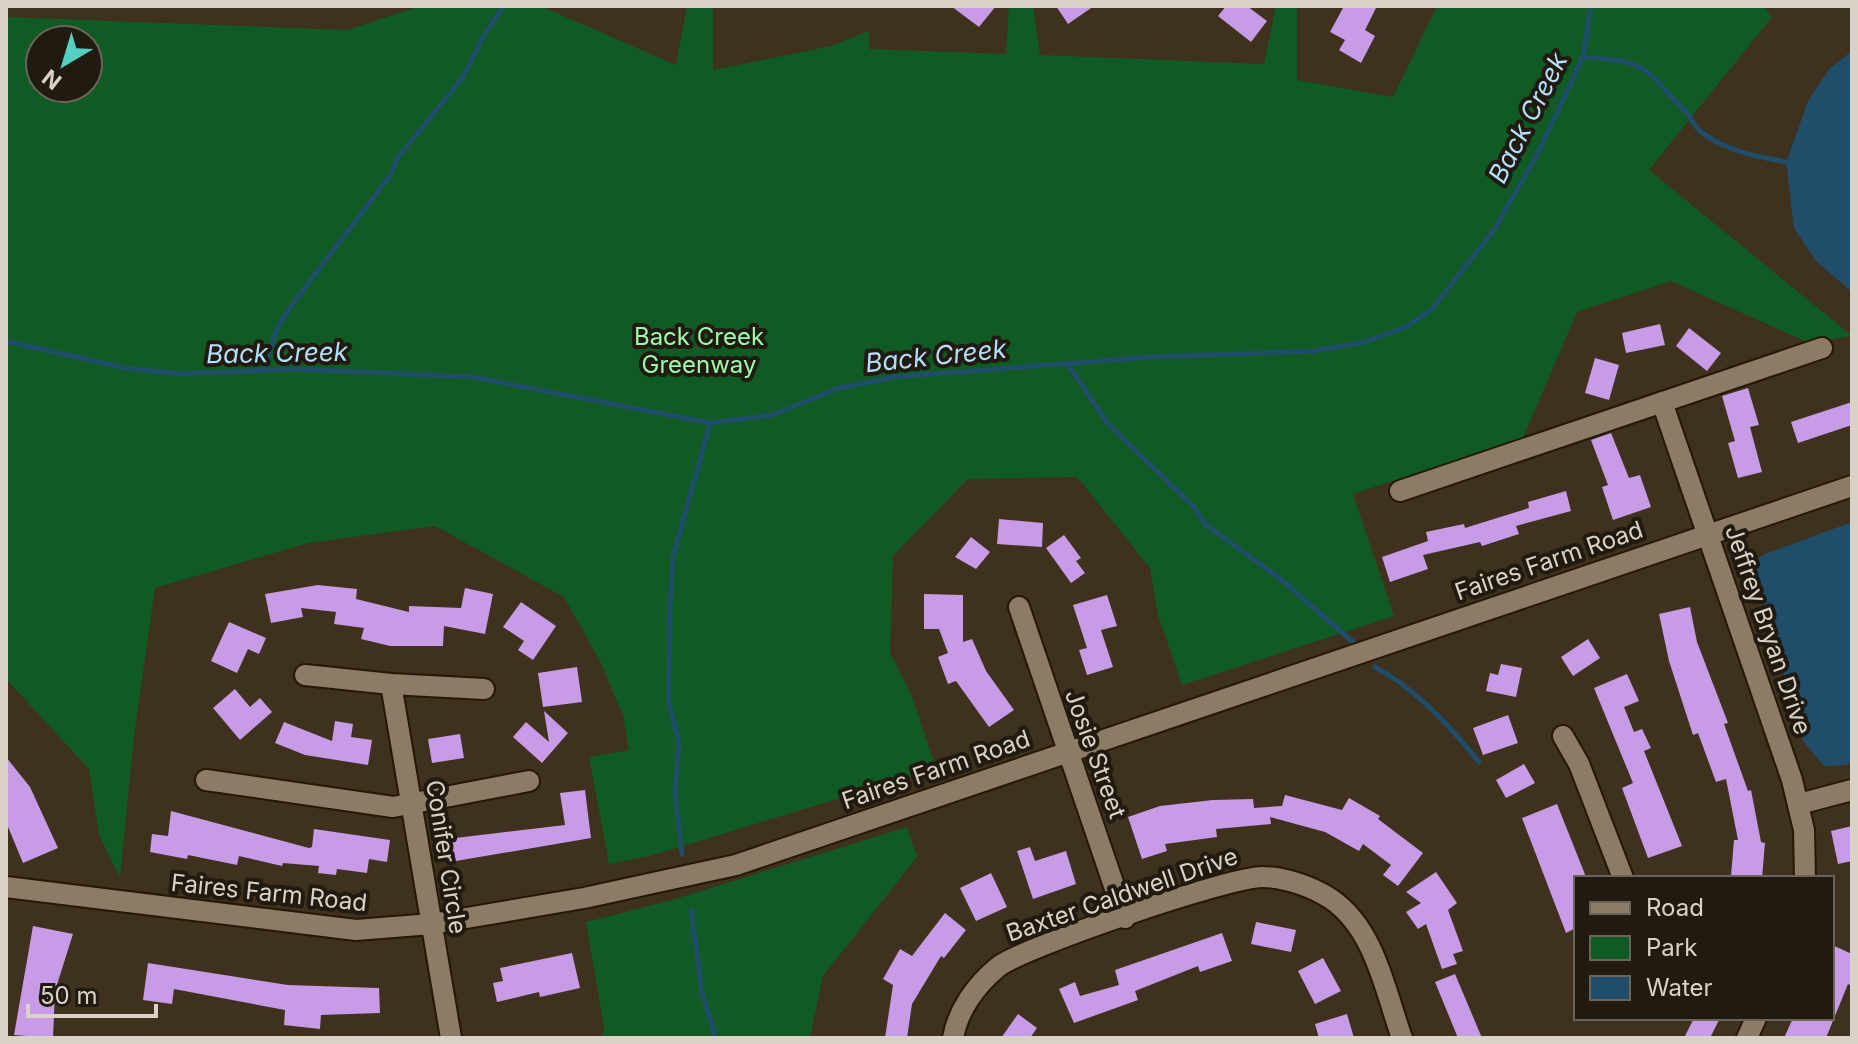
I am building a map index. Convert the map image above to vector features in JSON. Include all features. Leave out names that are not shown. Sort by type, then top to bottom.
[{"type":"street","points":[[1400,491],[1822,348]]},
{"type":"street","name":"Jeffrey Bryan Drive","points":[[1662,402],[1799,804],[1805,847],[1805,876]]},
{"type":"street","name":"Faires Farm Road","points":[[6,887],[319,928],[356,930],[431,924],[584,898],[736,865],[1852,486]]},
{"type":"street","name":"Josie Street","points":[[1019,607],[1125,918]]},
{"type":"street","points":[[305,675],[484,689]]},
{"type":"street","name":"Conifer Circle","points":[[391,684],[451,1038]]},
{"type":"street","points":[[1563,736],[1579,764],[1622,876]]},
{"type":"street","points":[[206,780],[393,807],[529,781]]},
{"type":"street","points":[[1799,804],[1852,790]]},
{"type":"street","name":"Baxter Caldwell Drive","points":[[953,1038],[965,1006],[978,985],[1000,965],[1026,951],[1242,879],[1262,877],[1297,883],[1331,899],[1364,934],[1402,1038]]},
{"type":"green space","name":"Back Creek Greenway","points":[[420,6],[541,6],[676,65],[687,6],[713,6],[713,70],[831,46],[869,31],[869,49],[1006,54],[1009,6],[1033,6],[1040,55],[1264,64],[1276,6],[1297,6],[1297,80],[1393,97],[1437,6],[1764,6],[1772,17],[1649,170],[1852,336],[1809,343],[1671,281],[1577,312],[1523,438],[1353,494],[1394,616],[1182,685],[1158,615],[1150,568],[1077,477],[968,479],[893,556],[890,653],[912,696],[936,769],[650,856],[609,864],[589,757],[629,750],[623,716],[600,661],[564,597],[435,526],[308,543],[155,588],[134,736],[120,878],[99,835],[89,769],[6,679],[6,17],[347,30]]},
{"type":"green space","points":[[907,827],[917,857],[823,976],[810,1038],[602,1038],[604,1027],[586,922],[672,900]]},
{"type":"water","points":[[1852,51],[1852,292],[1815,260],[1794,228],[1786,163],[1808,101],[1829,69]]},
{"type":"water","points":[[1852,522],[1852,761],[1847,765],[1824,766],[1803,741],[1754,570],[1756,560],[1765,554]]},
{"type":"building","points":[[951,6],[996,6],[979,27]]},
{"type":"building","points":[[1056,6],[1094,6],[1068,24]]},
{"type":"building","points":[[1226,6],[1247,6],[1267,21],[1251,42],[1218,16]]},
{"type":"building","points":[[1344,6],[1377,6],[1365,30],[1375,36],[1361,63],[1339,50],[1345,40],[1330,32]]},
{"type":"building","points":[[1660,324],[1665,345],[1626,353],[1622,333]]},
{"type":"building","points":[[1689,328],[1721,353],[1707,371],[1676,346]]},
{"type":"building","points":[[1595,358],[1619,365],[1609,400],[1585,393]]},
{"type":"building","points":[[1748,388],[1759,425],[1750,427],[1762,472],[1738,478],[1728,443],[1735,441],[1722,396]]},
{"type":"building","points":[[1852,402],[1852,425],[1798,443],[1791,422]]},
{"type":"building","points":[[1611,433],[1629,478],[1640,475],[1651,507],[1613,520],[1602,487],[1608,485],[1591,440]]},
{"type":"building","points":[[1566,491],[1571,511],[1516,526],[1519,534],[1482,546],[1480,542],[1423,555],[1428,569],[1390,582],[1382,557],[1428,541],[1426,532],[1464,524],[1465,528],[1529,508],[1528,502]]},
{"type":"building","points":[[999,519],[1043,523],[1042,547],[997,544]]},
{"type":"building","points":[[1064,535],[1081,558],[1076,561],[1085,573],[1071,583],[1046,548]]},
{"type":"building","points":[[971,537],[990,552],[976,569],[955,557]]},
{"type":"building","points":[[318,585],[357,589],[356,599],[409,612],[409,606],[461,608],[465,588],[493,594],[485,634],[444,626],[443,646],[390,646],[361,639],[364,628],[334,624],[336,612],[301,608],[303,617],[271,623],[265,594]]},
{"type":"building","points":[[924,594],[963,595],[963,642],[972,639],[986,671],[1014,710],[989,727],[956,681],[948,684],[938,657],[948,653],[939,629],[924,629]]},
{"type":"building","points":[[1107,595],[1117,626],[1101,630],[1113,667],[1087,675],[1079,650],[1087,648],[1073,605]]},
{"type":"building","points":[[521,602],[556,626],[533,660],[518,650],[524,641],[503,627]]},
{"type":"building","points":[[1690,607],[1697,642],[1728,723],[1724,724],[1748,791],[1751,790],[1761,842],[1765,843],[1762,876],[1731,876],[1734,840],[1738,840],[1726,779],[1716,782],[1698,733],[1693,735],[1669,661],[1659,614]]},
{"type":"building","points":[[229,622],[266,638],[259,654],[248,649],[237,673],[211,661]]},
{"type":"building","points":[[1588,639],[1600,658],[1573,676],[1561,657]]},
{"type":"building","points":[[1501,664],[1522,668],[1516,697],[1486,691],[1490,673],[1498,675]]},
{"type":"building","points":[[577,667],[582,702],[543,707],[538,673]]},
{"type":"building","points":[[1627,674],[1639,701],[1624,707],[1634,732],[1642,729],[1651,748],[1644,751],[1682,846],[1648,858],[1622,788],[1633,783],[1594,688]]},
{"type":"building","points":[[235,689],[250,707],[260,698],[272,712],[240,740],[213,708]]},
{"type":"building","points":[[544,711],[568,733],[542,763],[513,737],[526,722],[549,742]]},
{"type":"building","points":[[1508,715],[1518,743],[1483,755],[1473,728]]},
{"type":"building","points":[[335,721],[353,724],[351,737],[372,740],[368,765],[305,755],[275,743],[284,722],[332,741]]},
{"type":"building","points":[[460,734],[464,758],[432,763],[428,739]]},
{"type":"building","points":[[6,757],[30,787],[58,848],[23,863],[6,822]]},
{"type":"building","points":[[1524,764],[1535,783],[1506,798],[1496,780]]},
{"type":"building","points":[[585,790],[591,838],[450,862],[447,839],[565,825],[560,793]]},
{"type":"building","points":[[1285,795],[1342,810],[1349,798],[1380,816],[1378,819],[1423,853],[1398,886],[1383,875],[1391,865],[1363,844],[1359,851],[1325,832],[1270,817],[1271,824],[1216,829],[1217,837],[1165,844],[1167,851],[1142,859],[1128,817],[1160,806],[1213,800],[1253,799],[1254,808],[1282,806]]},
{"type":"building","points":[[1557,804],[1586,876],[1574,876],[1574,929],[1566,933],[1522,818]]},
{"type":"building","points":[[171,811],[309,848],[312,847],[314,829],[390,840],[387,862],[369,859],[367,873],[337,869],[336,875],[318,873],[319,866],[283,863],[282,866],[239,856],[237,865],[188,855],[187,859],[150,852],[152,834],[168,836]]},
{"type":"building","points":[[1852,826],[1852,861],[1838,864],[1831,831]]},
{"type":"building","points":[[1030,847],[1035,861],[1066,851],[1076,884],[1033,899],[1017,851]]},
{"type":"building","points":[[1436,872],[1457,903],[1448,910],[1463,951],[1453,954],[1457,964],[1442,969],[1426,924],[1418,929],[1406,912],[1421,903],[1406,892]]},
{"type":"building","points":[[991,873],[1007,907],[976,921],[960,888]]},
{"type":"building","points":[[945,913],[966,930],[944,958],[941,956],[912,1004],[907,1038],[885,1038],[893,985],[883,979],[900,949],[912,956]]},
{"type":"building","points":[[1256,922],[1296,930],[1291,952],[1251,944]]},
{"type":"building","points":[[33,926],[73,934],[55,991],[53,1038],[14,1035]]},
{"type":"building","points":[[1222,933],[1232,961],[1200,972],[1198,966],[1135,991],[1138,1000],[1074,1023],[1059,989],[1075,982],[1080,996],[1119,985],[1115,970]]},
{"type":"building","points":[[1834,946],[1852,954],[1852,986],[1848,984],[1834,1018]]},
{"type":"building","points":[[572,953],[580,988],[540,997],[539,992],[497,1002],[493,983],[503,981],[500,968]]},
{"type":"building","points":[[1323,958],[1341,991],[1315,1004],[1298,971]]},
{"type":"building","points":[[148,963],[288,985],[379,988],[380,1013],[321,1015],[320,1029],[284,1025],[285,1010],[174,989],[172,1004],[143,1000]]},
{"type":"building","points":[[1455,974],[1482,1038],[1458,1038],[1435,982]]},
{"type":"building","points":[[1018,1014],[1037,1028],[1030,1038],[1001,1038]]},
{"type":"building","points":[[1347,1014],[1354,1038],[1319,1038],[1315,1024]]},
{"type":"building","points":[[1693,1020],[1719,1020],[1710,1038],[1684,1038]]},
{"type":"building","points":[[1792,1020],[1833,1020],[1826,1038],[1784,1038]]},
{"type":"waterway","points":[[263,371],[277,328],[294,302],[392,173],[396,160],[463,77],[503,6]]},
{"type":"waterway","name":"Back Creek","points":[[6,341],[125,368],[183,374],[296,369],[473,377],[710,423],[772,415],[839,388],[895,377],[1151,357],[1314,351],[1364,342],[1406,327],[1432,309],[1494,230],[1538,153],[1583,57],[1591,6]]},
{"type":"waterway","points":[[1583,57],[1621,61],[1643,69],[1710,138],[1744,153],[1792,163]]},
{"type":"waterway","points":[[1067,363],[1108,424],[1194,507],[1205,524],[1278,577],[1353,642]]},
{"type":"waterway","points":[[682,854],[675,792],[679,743],[669,704],[673,557],[710,423]]},
{"type":"waterway","points":[[1375,667],[1432,709],[1479,762]]},
{"type":"waterway","points":[[691,910],[702,993],[716,1038]]}]
